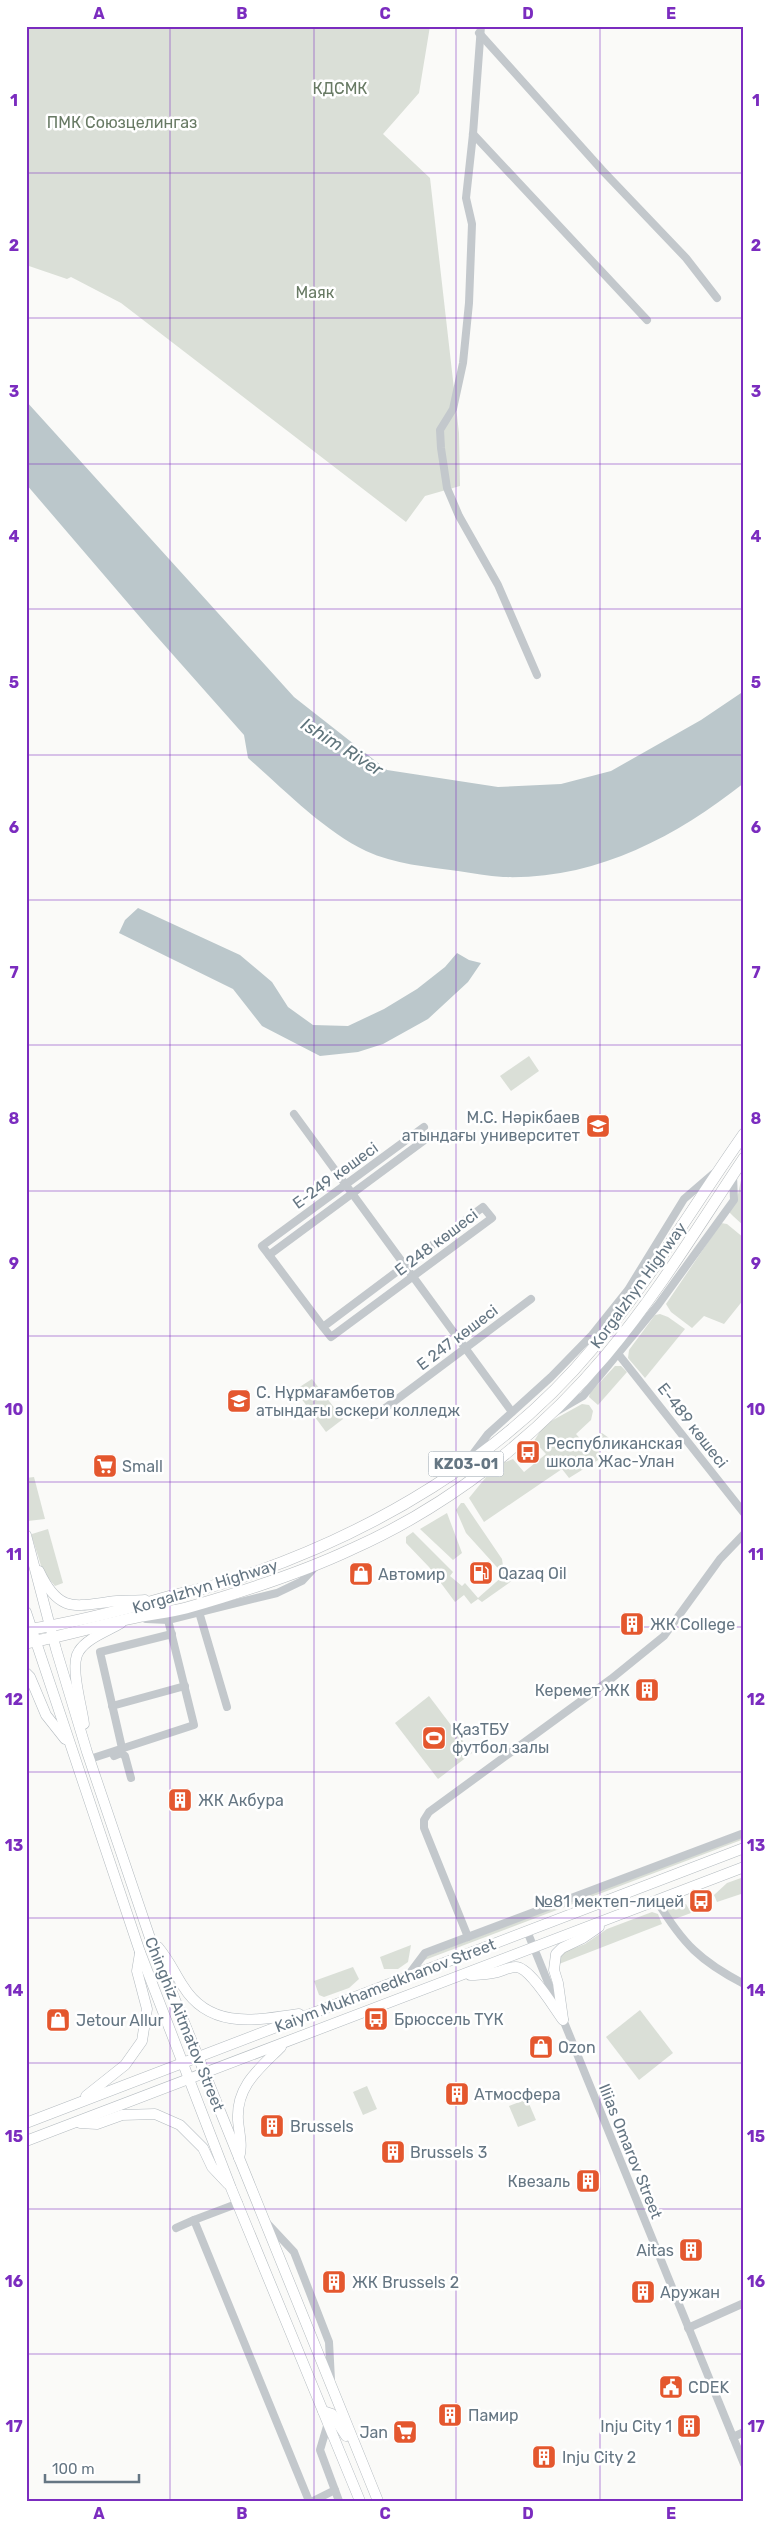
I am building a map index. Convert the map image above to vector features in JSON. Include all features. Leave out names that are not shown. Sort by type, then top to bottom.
[{"type":"main road","name":"Korgalzhyn Highway","points":[[31,1642],[52,1631],[163,1598],[236,1579],[315,1550],[360,1528],[465,1465],[516,1424],[556,1388],[593,1348],[633,1298],[744,1134]]},
{"type":"main road","name":"Korgalzhyn Highway","points":[[29,1630],[52,1631],[182,1609],[240,1592],[354,1549],[438,1501],[495,1462],[550,1414],[606,1356],[658,1290],[744,1158]]},
{"type":"main road","name":"Chinghiz Aitmatov Street","points":[[26,1535],[89,1758],[150,1938],[378,2501]]},
{"type":"main road","points":[[30,1551],[49,1587],[62,1602],[70,1605],[80,1607],[163,1598]]},
{"type":"main road","name":"Chinghiz Aitmatov Street","points":[[26,1612],[31,1642],[70,1745],[140,1952],[232,2188],[360,2501]]},
{"type":"main road","points":[[89,1758],[81,1698],[76,1678],[75,1663],[78,1652],[94,1638],[131,1618]]},
{"type":"main road","points":[[26,1673],[30,1677],[46,1715],[70,1745]]},
{"type":"main road","name":"Kaiym Mukhamedkhanov Street","points":[[26,2123],[744,1848]]},
{"type":"main road","name":"Kaiym Mukhamedkhanov Street","points":[[26,2141],[742,1869]]},
{"type":"main road","points":[[563,2020],[558,1983],[554,1970],[556,1954],[562,1948],[583,1938],[611,1918]]},
{"type":"main road","points":[[150,1938],[172,1964],[183,1987],[199,2005],[223,2019],[242,2021],[320,2010]]},
{"type":"main road","points":[[75,2104],[125,2065],[142,2041],[147,2009],[137,1971],[140,1952]]},
{"type":"main road","points":[[457,1977],[494,1973],[516,1967],[524,1968],[533,1976],[538,1987],[563,2020]]},
{"type":"main road","points":[[239,2159],[242,2150],[238,2113],[242,2090],[253,2073],[284,2044]]},
{"type":"main road","points":[[74,2123],[97,2124],[122,2115],[155,2114],[180,2125],[203,2148],[212,2167],[232,2188]]},
{"type":"main road","points":[[289,2326],[313,2370],[326,2373]]},
{"type":"main road","points":[[323,2411],[332,2414],[357,2451]]},
{"type":"street","points":[[480,30],[473,134],[466,198],[472,224],[463,363],[453,409],[440,430],[441,448],[447,488],[459,516],[498,585],[537,675]]},
{"type":"street","points":[[480,30],[602,170],[686,258],[717,298]]},
{"type":"street","points":[[473,134],[648,320]]},
{"type":"street","points":[[294,1114],[512,1412]]},
{"type":"street","name":"Е-249 көшесі","points":[[269,1255],[262,1246],[424,1127]]},
{"type":"street","points":[[323,1327],[269,1255],[430,1136]]},
{"type":"street","points":[[465,1465],[488,1434],[551,1377],[592,1335],[628,1290],[684,1199],[720,1168]]},
{"type":"street","points":[[550,1414],[583,1396],[619,1355],[734,1200],[733,1174]]},
{"type":"street","name":"Е 248 көшесі","points":[[483,1207],[492,1218],[331,1337],[323,1327],[404,1265],[483,1207]]},
{"type":"street","name":"Е 247 көшесі","points":[[376,1415],[532,1299]]},
{"type":"street","name":"Е-489 көшесі","points":[[619,1355],[744,1513]]},
{"type":"street","points":[[468,1937],[424,1828],[424,1820],[429,1812],[611,1679],[664,1636],[720,1558],[744,1534]]},
{"type":"street","points":[[131,1618],[168,1620],[277,1593],[302,1581],[318,1564]]},
{"type":"street","points":[[198,1612],[227,1706]]},
{"type":"street","points":[[89,1758],[194,1724],[168,1620]]},
{"type":"street","points":[[122,1748],[100,1652],[172,1634]]},
{"type":"street","points":[[112,1706],[184,1686]]},
{"type":"street","points":[[89,1758],[123,1754],[131,1778]]},
{"type":"street","points":[[407,1977],[425,1953],[744,1833]]},
{"type":"street","points":[[657,1901],[676,1932],[692,1950],[716,1970],[744,1984]]},
{"type":"street","name":"Iliias Omarov Street","points":[[527,1931],[743,2460]]},
{"type":"street","points":[[176,2228],[239,2203]]},
{"type":"street","points":[[264,2219],[294,2252],[329,2342],[331,2384]]},
{"type":"street","points":[[194,2220],[309,2501]]},
{"type":"street","points":[[688,2328],[744,2302]]},
{"type":"street","points":[[328,2423],[320,2450],[339,2501]]},
{"type":"street","points":[[733,2437],[744,2432]]},
{"type":"street","points":[[313,2501],[335,2490]]},
{"type":"green space","points":[[26,26],[430,26],[419,93],[383,134],[430,178],[459,433],[460,486],[425,496],[406,522],[121,303],[71,277],[67,279],[26,265]]},
{"type":"green space","points":[[529,1056],[539,1071],[511,1091],[500,1076]]},
{"type":"green space","points":[[744,1166],[744,1226],[729,1212],[737,1199]]},
{"type":"green space","points":[[721,1223],[727,1224],[744,1238],[744,1299],[724,1324],[704,1316],[692,1328],[671,1312],[666,1304]]},
{"type":"green space","points":[[660,1314],[668,1317],[685,1329],[645,1378],[628,1358],[629,1350],[655,1315]]},
{"type":"green space","points":[[615,1366],[621,1366],[627,1372],[598,1405],[589,1397],[590,1393]]},
{"type":"green space","points":[[312,1379],[343,1419],[326,1432],[295,1390]]},
{"type":"green space","points":[[582,1404],[589,1405],[593,1411],[591,1420],[576,1434],[584,1443],[602,1433],[609,1438],[596,1448],[603,1457],[569,1478],[562,1469],[484,1522],[469,1498],[495,1466],[513,1459],[524,1472],[546,1454],[534,1441],[544,1425]]},
{"type":"green space","points":[[34,1477],[45,1519],[28,1521],[26,1478]]},
{"type":"green space","points":[[461,1503],[464,1503],[502,1559],[503,1566],[513,1580],[482,1602],[478,1599],[471,1604],[464,1595],[455,1602],[429,1567],[406,1543],[406,1537],[413,1532],[453,1572],[450,1576],[462,1586],[465,1583],[478,1598],[504,1575],[466,1533],[456,1510]]},
{"type":"green space","points":[[447,1513],[462,1553],[453,1560],[420,1529]]},
{"type":"green space","points":[[48,1529],[63,1583],[55,1586],[43,1572],[32,1537],[32,1534]]},
{"type":"green space","name":"ҚазТБУ футбол залы","points":[[429,1696],[472,1753],[438,1779],[395,1723]]},
{"type":"green space","points":[[744,1835],[744,1839],[422,1961],[425,1957]]},
{"type":"green space","points":[[741,1878],[744,1879],[744,1893],[717,1902],[714,1895],[727,1883]]},
{"type":"green space","points":[[674,1903],[686,1904],[691,1913],[672,1920],[667,1910]]},
{"type":"green space","points":[[652,1912],[658,1914],[662,1924],[559,1964],[557,1960],[564,1952],[585,1944],[607,1929]]},
{"type":"green space","points":[[411,1945],[408,1962],[398,1969],[384,1969],[380,1957]]},
{"type":"green space","points":[[353,1967],[359,1979],[349,1988],[324,1997],[319,1995],[314,1981]]},
{"type":"green space","points":[[640,2010],[673,2053],[639,2080],[606,2037]]},
{"type":"green space","points":[[367,2086],[377,2109],[363,2115],[353,2092]]},
{"type":"green space","points":[[527,2099],[536,2120],[518,2127],[509,2106]]},
{"type":"water","name":"Ishim River","points":[[26,401],[294,697],[387,770],[498,787],[561,784],[611,771],[701,720],[744,691],[744,783],[690,821],[661,838],[632,852],[570,871],[537,876],[497,877],[411,864],[388,859],[366,851],[335,833],[289,796],[248,758],[244,735],[26,484]]},
{"type":"water","points":[[138,908],[240,955],[272,982],[288,1007],[313,1025],[348,1026],[384,1009],[417,989],[445,967],[457,953],[469,960],[481,963],[468,982],[428,1019],[383,1044],[358,1052],[320,1056],[262,1026],[233,989],[119,933],[125,920]]},
{"type":"place","name":"М.С. Нәрікбаев атындағы университет","points":[[598,1126]]},
{"type":"place","name":"С. Нұрмағамбетов атындағы әскери колледж","points":[[239,1401]]},
{"type":"place","name":"Республиканская школа Жас-Улан","points":[[528,1452]]},
{"type":"place","name":"Small","points":[[105,1466]]},
{"type":"place","name":"Qazaq Oil","points":[[481,1573]]},
{"type":"place","name":"Автомир","points":[[361,1574]]},
{"type":"place","name":"ЖК College","points":[[632,1624]]},
{"type":"place","name":"Керемет ЖК","points":[[647,1690]]},
{"type":"place","name":"ҚазТБУ футбол залы","points":[[434,1738]]},
{"type":"place","name":"ЖК Акбура","points":[[180,1800]]},
{"type":"place","name":"№81 мектеп-лицей","points":[[701,1901]]},
{"type":"place","name":"Брюссель ТҮК","points":[[376,2019]]},
{"type":"place","name":"Jetour Allur","points":[[58,2020]]},
{"type":"place","name":"Ozon","points":[[541,2047]]},
{"type":"place","name":"Атмосфера","points":[[457,2094]]},
{"type":"place","name":"Brussels","points":[[272,2126]]},
{"type":"place","name":"Brussels 3","points":[[393,2152]]},
{"type":"place","name":"Квезаль","points":[[588,2181]]},
{"type":"place","name":"Aitas","points":[[691,2250]]},
{"type":"place","name":"ЖК Brussels 2","points":[[334,2282]]},
{"type":"place","name":"Аружан","points":[[643,2292]]},
{"type":"place","name":"CDEK","points":[[671,2387]]},
{"type":"place","name":"Памир","points":[[450,2415]]},
{"type":"place","name":"Inju City 1","points":[[689,2426]]},
{"type":"place","name":"Jan","points":[[405,2432]]},
{"type":"place","name":"Inju City 2","points":[[544,2457]]},
{"type":"park label","name":"КДСМК","points":[[340,88]]},
{"type":"park label","name":"ПМК Союзцелингаз","points":[[122,122]]},
{"type":"park label","name":"Маяк","points":[[315,292]]}]
